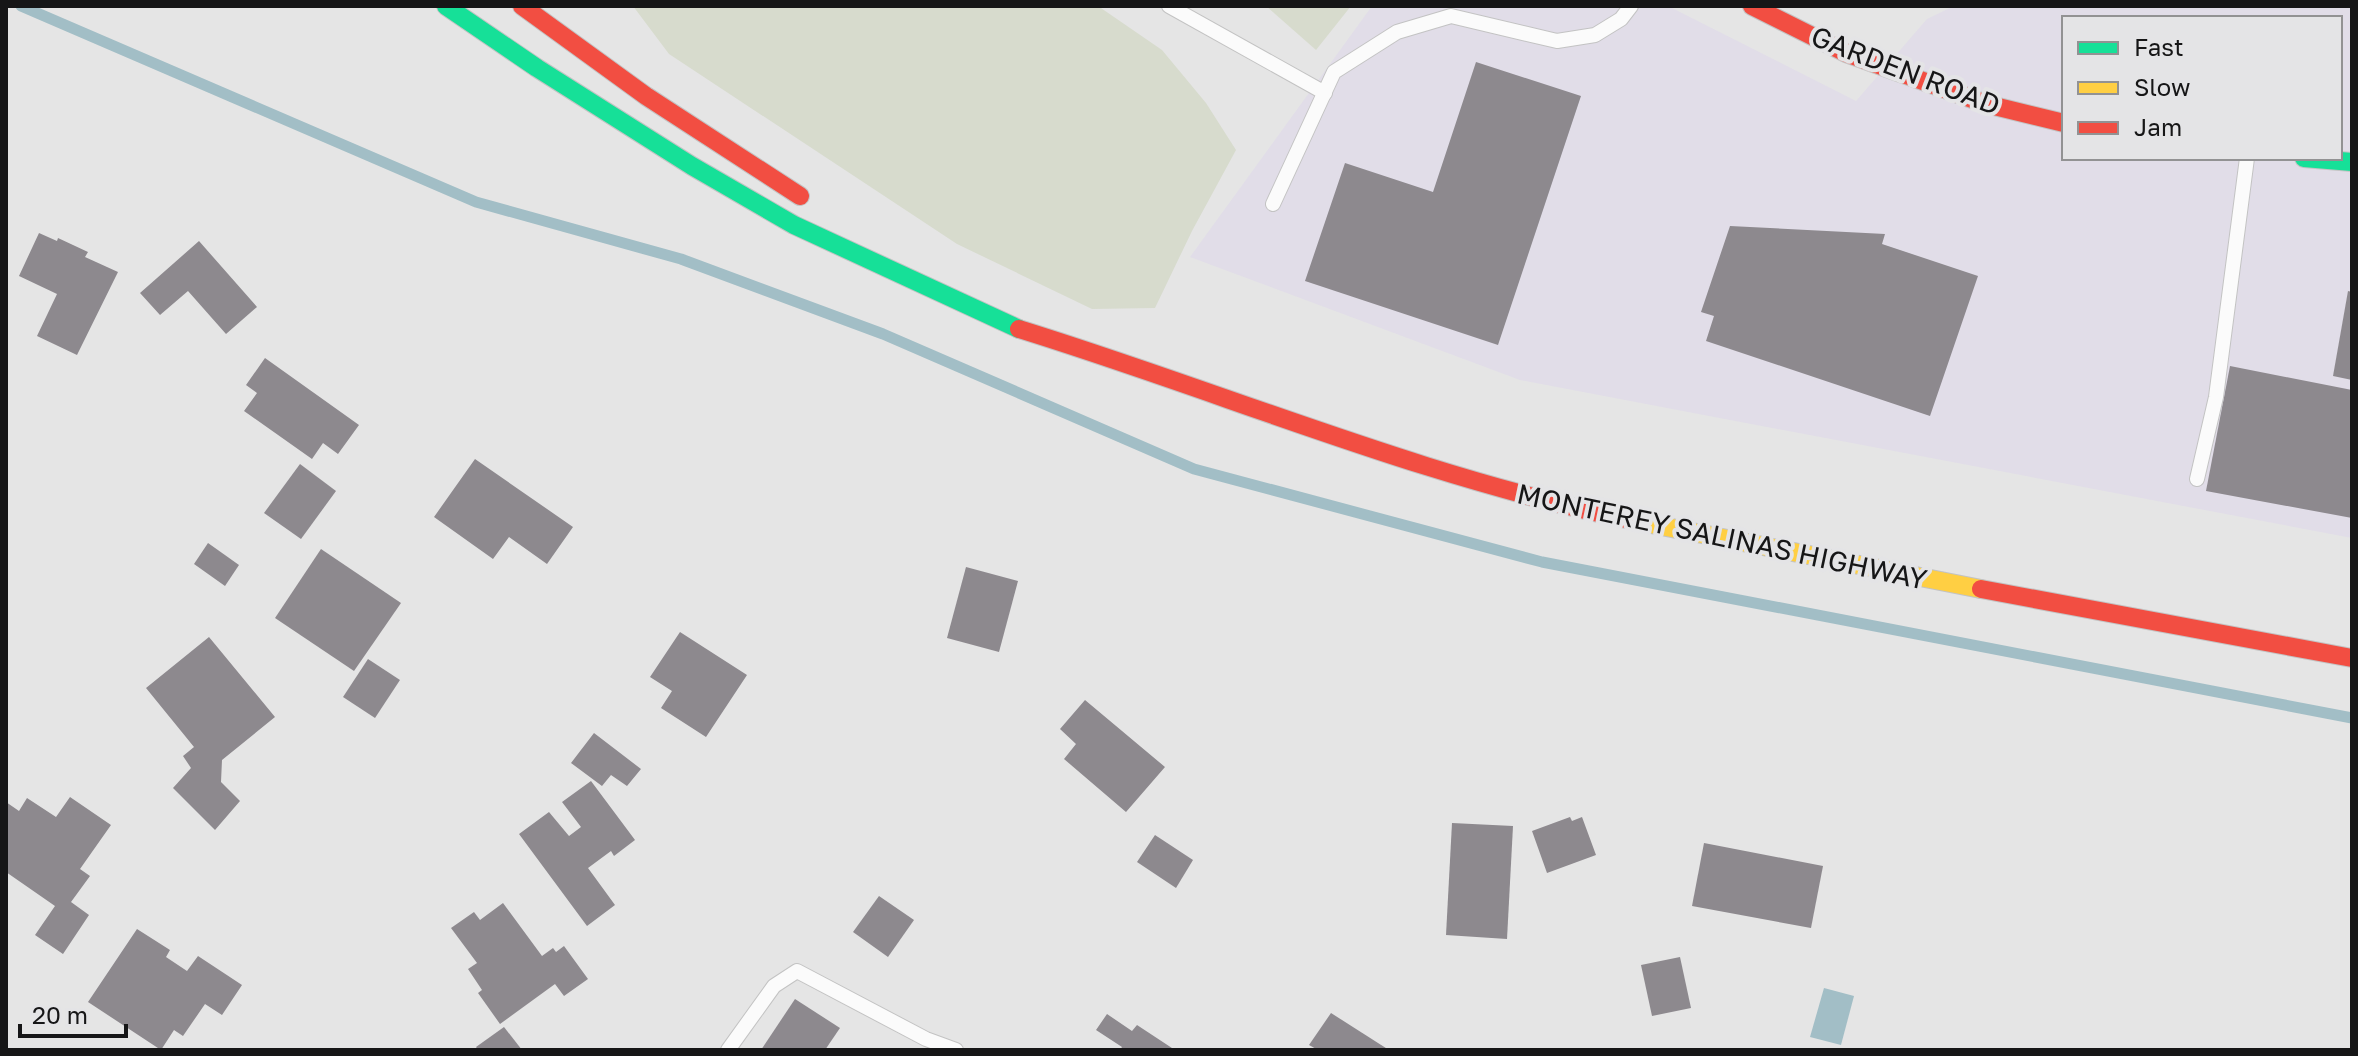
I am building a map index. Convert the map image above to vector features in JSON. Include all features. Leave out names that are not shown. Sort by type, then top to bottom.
[{"type":"main road","name":"MONTEREY SALINAS HIGHWAY","points":[[446,6],[679,158],[794,225],[1019,329],[1107,356],[1250,410],[1395,459],[1542,500],[1819,559],[2352,658]]},
{"type":"main road","points":[[522,6],[646,96],[810,202]]},
{"type":"main road","name":"GARDEN ROAD","points":[[1752,6],[1846,53],[1986,104],[2062,123]]},
{"type":"main road","points":[[2328,160],[2352,162]]},
{"type":"main road","name":"MONTEREY SALINAS HIGHWAY","points":[[888,248],[1107,356]]},
{"type":"lane","points":[[1169,6],[1325,93]]},
{"type":"lane","points":[[1273,204],[1334,72],[1397,32],[1451,16],[1557,41],[1595,35],[1621,19],[1631,6]]},
{"type":"lane","points":[[2197,479],[2216,397],[2247,160]]},
{"type":"lane","points":[[728,1050],[774,986],[797,971],[926,1039],[956,1050]]},
{"type":"shaded area","points":[[633,6],[1098,6],[1162,50],[1206,103],[1236,150],[1155,308],[1092,309],[957,244],[669,54]]},
{"type":"shaded area","points":[[1266,6],[1351,6],[1316,50]]},
{"type":"shaded area","points":[[1372,6],[1668,6],[1856,101],[1927,19],[1954,6],[2352,6],[2352,538],[1520,380],[1190,257]]},
{"type":"water","points":[[1824,988],[1854,996],[1841,1045],[1810,1037]]},
{"type":"building","points":[[1476,62],[1581,96],[1498,345],[1305,281],[1345,163],[1433,192]]},
{"type":"building","points":[[1730,226],[1885,234],[1882,244],[1978,276],[1930,416],[1706,341],[1714,316],[1701,312]]},
{"type":"building","points":[[39,233],[88,252],[85,257],[118,272],[77,355],[37,336],[57,294],[19,276]]},
{"type":"building","points":[[199,241],[257,307],[226,334],[188,291],[160,315],[140,293]]},
{"type":"building","points":[[2348,291],[2352,292],[2352,380],[2333,376]]},
{"type":"building","points":[[265,358],[359,425],[338,454],[323,443],[312,459],[244,411],[257,393],[246,385]]},
{"type":"building","points":[[2230,366],[2352,390],[2352,518],[2206,491]]},
{"type":"building","points":[[475,459],[573,527],[547,564],[509,537],[493,559],[434,517]]},
{"type":"building","points":[[300,464],[336,491],[301,539],[264,513]]},
{"type":"building","points":[[208,543],[239,565],[225,586],[194,564]]},
{"type":"building","points":[[321,549],[401,603],[354,671],[275,618]]},
{"type":"building","points":[[966,567],[1018,581],[999,652],[947,638]]},
{"type":"building","points":[[680,632],[747,675],[706,737],[661,708],[672,691],[650,677]]},
{"type":"building","points":[[209,637],[275,717],[222,760],[221,782],[240,801],[215,830],[173,788],[191,768],[183,756],[194,747],[146,688]]},
{"type":"building","points":[[368,659],[400,680],[375,718],[343,697]]},
{"type":"building","points":[[1085,700],[1165,767],[1126,812],[1064,759],[1076,744],[1060,729]]},
{"type":"building","points":[[594,733],[641,769],[627,786],[611,775],[602,786],[571,763]]},
{"type":"building","points":[[591,781],[635,840],[614,856],[611,851],[588,868],[615,905],[587,926],[519,834],[549,812],[569,836],[581,827],[562,802]]},
{"type":"building","points":[[70,797],[111,825],[80,869],[90,876],[71,902],[89,915],[63,954],[35,935],[55,906],[6,872],[6,802],[19,811],[27,798],[56,817]]},
{"type":"building","points":[[1570,817],[1572,821],[1582,817],[1596,855],[1547,873],[1532,831]]},
{"type":"building","points":[[1452,823],[1513,826],[1507,939],[1446,935]]},
{"type":"building","points":[[1155,835],[1193,860],[1176,888],[1137,862]]},
{"type":"building","points":[[1704,843],[1823,866],[1811,928],[1692,906]]},
{"type":"building","points":[[879,896],[914,920],[888,957],[853,932]]},
{"type":"building","points":[[503,903],[542,956],[553,948],[556,952],[564,946],[588,979],[564,996],[555,984],[500,1024],[478,993],[482,990],[468,969],[477,963],[451,928],[474,912],[480,920]]},
{"type":"building","points":[[137,929],[170,950],[166,957],[187,971],[198,956],[242,985],[222,1015],[205,1004],[183,1036],[174,1030],[161,1050],[88,1002]]},
{"type":"building","points":[[1680,957],[1691,1008],[1652,1016],[1641,965]]},
{"type":"building","points":[[795,999],[840,1028],[825,1050],[761,1050]]},
{"type":"building","points":[[1331,1013],[1389,1050],[1318,1050],[1309,1045]]},
{"type":"building","points":[[1107,1014],[1132,1031],[1137,1025],[1175,1050],[1120,1050],[1122,1047],[1096,1030]]},
{"type":"building","points":[[504,1027],[522,1050],[478,1050],[476,1047]]},
{"type":"waterway","points":[[21,6],[476,202],[681,259],[883,334],[1194,469],[1542,562],[2352,718]]},
{"type":"traffic: fast","points":[[446,6],[692,166],[794,225],[1019,329]]},
{"type":"traffic: fast","points":[[2328,160],[2352,162]]},
{"type":"traffic: slow","points":[[1631,520],[1981,589]]},
{"type":"traffic: jam","points":[[522,6],[646,96],[800,196]]},
{"type":"traffic: jam","points":[[1752,6],[1846,53],[1986,104],[2062,123]]},
{"type":"traffic: jam","points":[[1019,329],[1398,457],[1552,502],[1631,520]]},
{"type":"traffic: jam","points":[[1981,589],[2352,658]]}]
